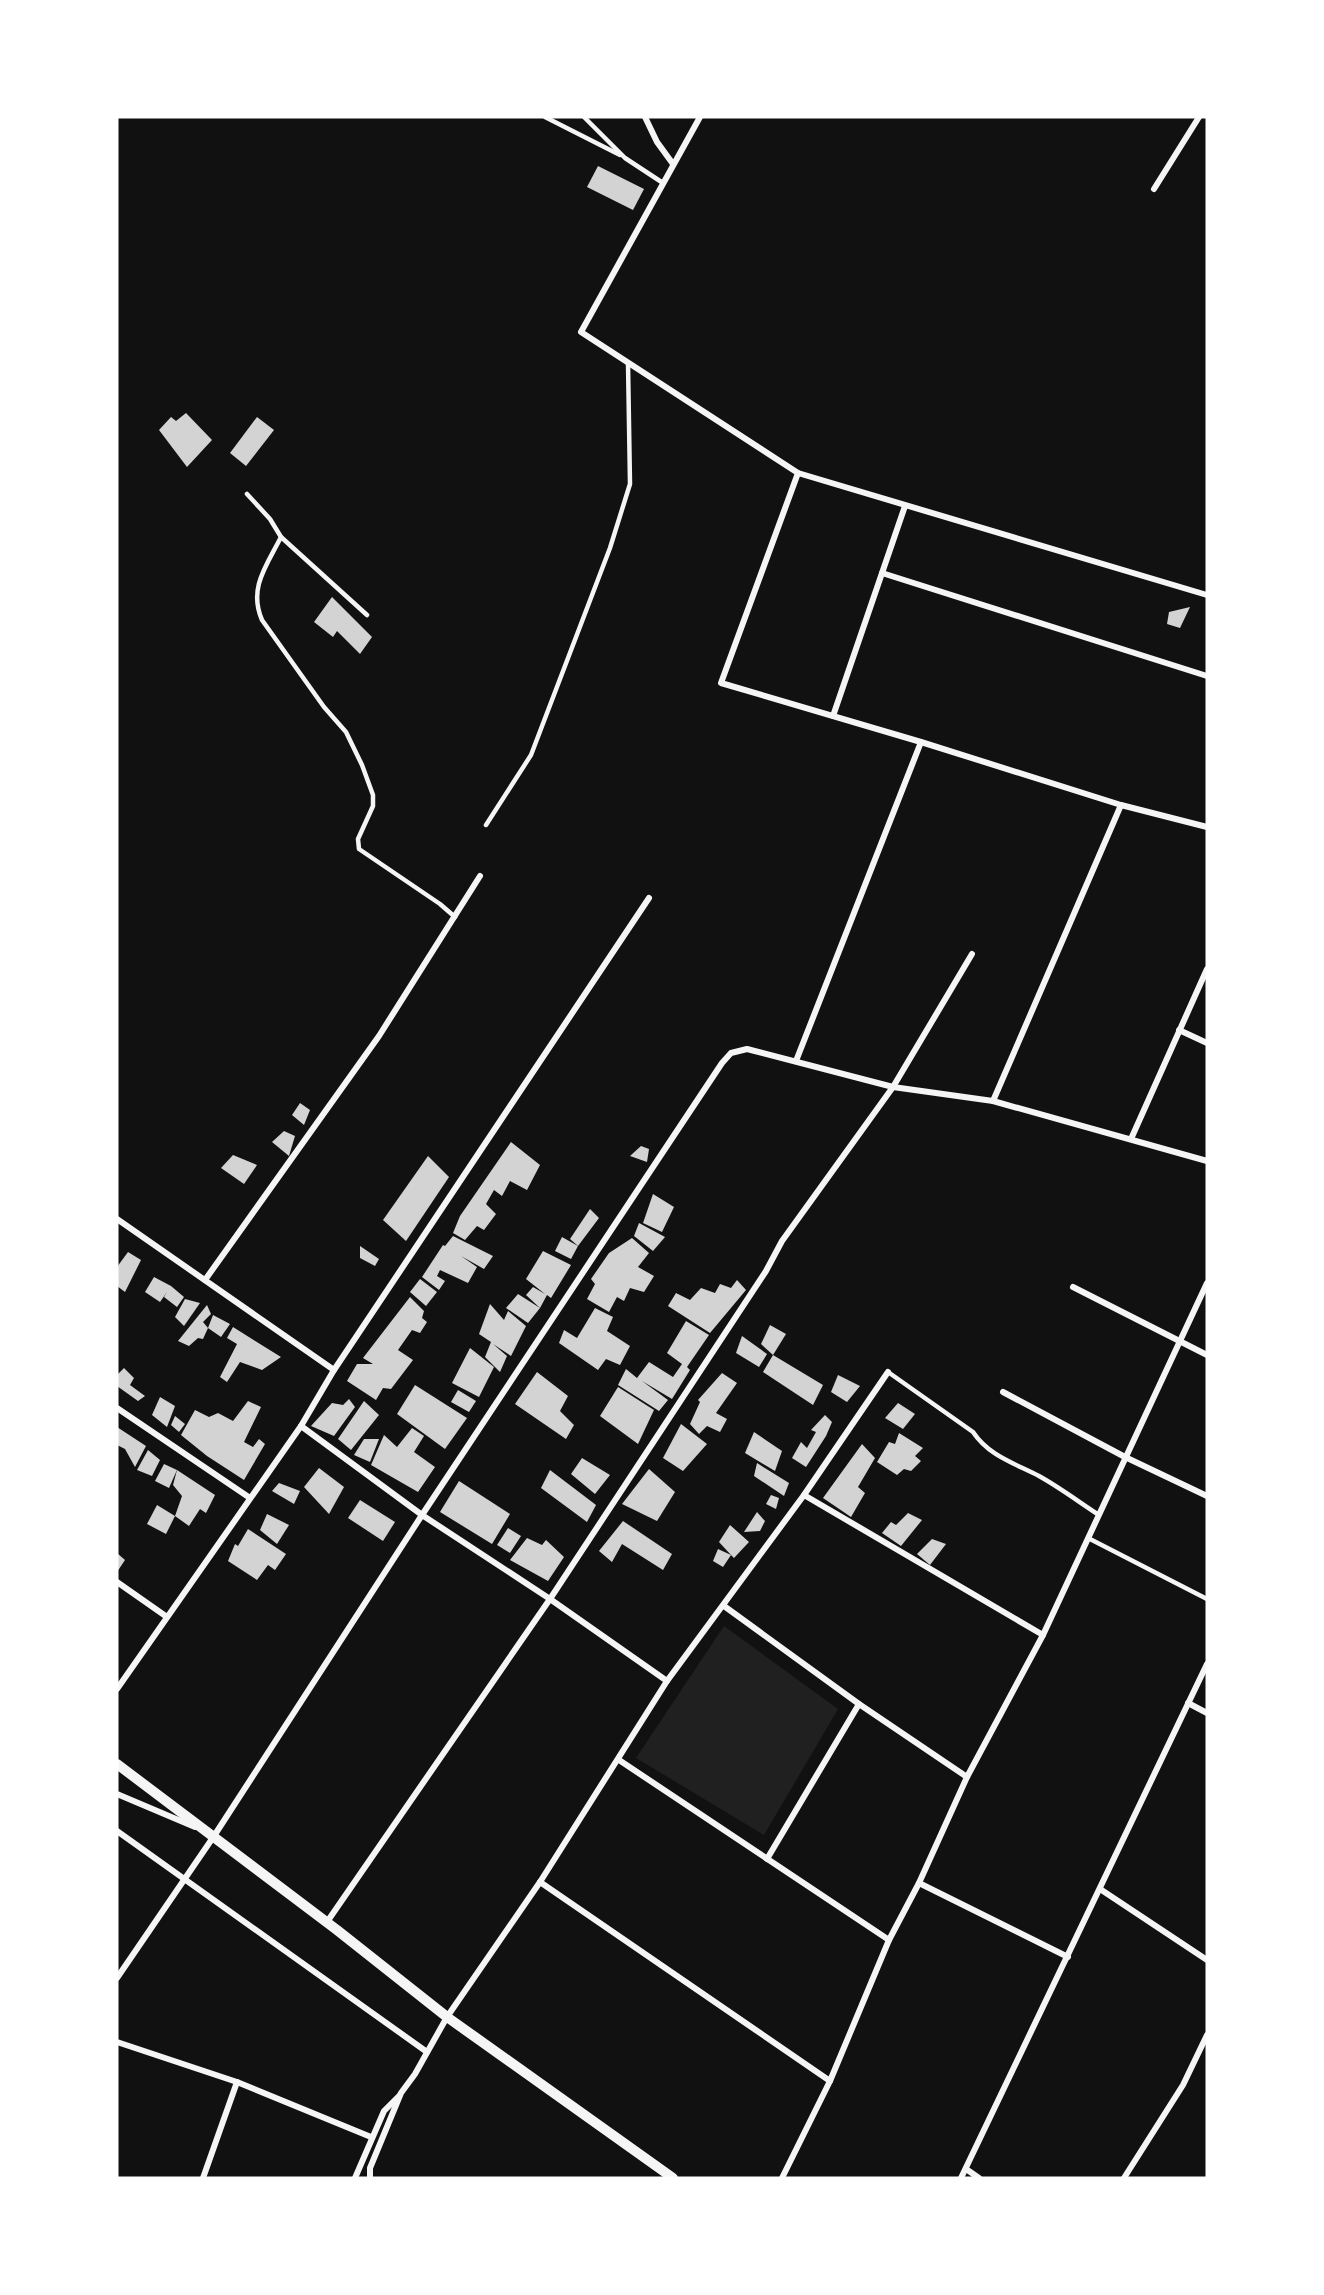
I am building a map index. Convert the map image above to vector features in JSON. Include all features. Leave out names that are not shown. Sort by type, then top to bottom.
[{"type":"street","points":[[645,117],[657,142],[673,164]]},
{"type":"street","points":[[700,117],[581,332],[798,473],[1207,595]]},
{"type":"street","points":[[1154,189],[1199,117]]},
{"type":"street","points":[[798,473],[721,683],[921,742],[1121,805],[1207,827]]},
{"type":"street","points":[[833,716],[905,506]]},
{"type":"street","points":[[882,573],[1207,676]]},
{"type":"street","points":[[796,1061],[921,742]]},
{"type":"street","points":[[993,1101],[1121,805]]},
{"type":"street","points":[[205,1280],[379,1036],[480,876]]},
{"type":"street","points":[[117,1689],[301,1426],[334,1370],[649,898]]},
{"type":"street","points":[[327,1922],[550,1599],[766,1270],[782,1241],[893,1087],[972,954]]},
{"type":"street","points":[[1131,1140],[1207,969]]},
{"type":"street","points":[[1179,1030],[1207,1042]]},
{"type":"street","points":[[117,1978],[185,1880],[422,1515],[722,1063],[732,1053],[747,1050],[893,1087],[993,1101],[1207,1161]]},
{"type":"street","points":[[117,1219],[334,1370]]},
{"type":"street","points":[[782,2178],[830,2082],[889,1940],[919,1883],[967,1776],[1043,1635],[1207,1283]]},
{"type":"street","points":[[1073,1287],[1207,1355]]},
{"type":"street","points":[[356,2178],[371,2137],[384,2111],[415,2074],[447,2017],[540,1882],[668,1681],[804,1495],[888,1371]]},
{"type":"street","points":[[1003,1392],[1125,1457],[1207,1496]]},
{"type":"street","points":[[117,1408],[250,1498]]},
{"type":"street","points":[[301,1426],[422,1515],[550,1599],[668,1681]]},
{"type":"street","points":[[804,1495],[1043,1635]]},
{"type":"street","points":[[117,1582],[167,1617]]},
{"type":"street","points":[[724,1606],[860,1704],[967,1776]]},
{"type":"street","points":[[962,2178],[1207,1664]]},
{"type":"street","points":[[1188,1703],[1207,1713]]},
{"type":"street","points":[[767,1859],[860,1704]]},
{"type":"street","points":[[619,1760],[889,1940]]},
{"type":"street","points":[[117,1764],[327,1922],[447,2017],[673,2178]]},
{"type":"street","points":[[117,1794],[214,1836]]},
{"type":"street","points":[[117,1831],[427,2052]]},
{"type":"street","points":[[540,1882],[830,2082]]},
{"type":"street","points":[[919,1883],[1068,1957]]},
{"type":"street","points":[[1100,1889],[1207,1960]]},
{"type":"street","points":[[1124,2178],[1183,2085],[1207,2035]]},
{"type":"street","points":[[117,2042],[237,2082],[371,2137]]},
{"type":"street","points":[[203,2178],[237,2082]]},
{"type":"street","points":[[370,2178],[370,2168],[401,2093]]},
{"type":"street","points":[[966,2169],[979,2178]]},
{"type":"lane","points":[[544,117],[626,158],[663,183]]},
{"type":"lane","points":[[584,117],[626,158]]},
{"type":"lane","points":[[486,825],[531,755],[610,548],[630,484],[628,363]]},
{"type":"lane","points":[[247,494],[270,519],[281,537],[367,615]]},
{"type":"lane","points":[[281,537],[259,582],[256,593],[258,611],[319,700],[346,732],[362,765],[373,795],[373,806],[358,839],[359,849],[441,904],[454,917]]},
{"type":"lane","points":[[888,1371],[973,1432],[982,1445],[994,1454],[1040,1477],[1098,1515]]},
{"type":"lane","points":[[1088,1538],[1207,1599]]},
{"type":"shaded area","points":[[724,1626],[838,1709],[764,1835],[636,1758]]},
{"type":"building","points":[[598,166],[644,189],[633,210],[587,187]]},
{"type":"building","points":[[186,413],[212,440],[187,467],[159,430],[171,417],[176,421]]},
{"type":"building","points":[[257,417],[274,430],[246,466],[230,453]]},
{"type":"building","points":[[332,597],[372,637],[360,654],[337,631],[333,637],[314,622]]},
{"type":"building","points":[[1190,607],[1180,628],[1167,624],[1169,612]]},
{"type":"building","points":[[300,1103],[310,1110],[304,1125],[292,1115]]},
{"type":"building","points":[[284,1131],[295,1136],[289,1156],[272,1142]]},
{"type":"building","points":[[511,1142],[540,1165],[527,1190],[510,1181],[502,1196],[494,1190],[486,1204],[496,1214],[484,1230],[477,1226],[465,1240],[453,1233],[460,1216]]},
{"type":"building","points":[[641,1146],[649,1149],[647,1162],[630,1156]]},
{"type":"building","points":[[233,1155],[257,1165],[244,1184],[221,1168]]},
{"type":"building","points":[[428,1156],[449,1177],[406,1241],[383,1220]]},
{"type":"building","points":[[653,1194],[674,1207],[662,1232],[643,1223]]},
{"type":"building","points":[[590,1209],[599,1218],[578,1246],[570,1239]]},
{"type":"building","points":[[639,1223],[665,1237],[653,1251],[634,1236]]},
{"type":"building","points":[[453,1236],[493,1256],[484,1269],[461,1256],[477,1267],[468,1283],[440,1270],[437,1276],[445,1281],[439,1290],[422,1277],[443,1245],[445,1246]]},
{"type":"building","points":[[562,1237],[578,1246],[571,1259],[555,1251]]},
{"type":"building","points":[[632,1238],[649,1253],[638,1267],[654,1276],[644,1292],[630,1288],[624,1301],[617,1297],[609,1312],[587,1299],[595,1284],[591,1279],[609,1253]]},
{"type":"building","points":[[360,1246],[379,1259],[375,1266],[360,1258]]},
{"type":"building","points":[[543,1251],[571,1265],[551,1298],[547,1295],[540,1308],[526,1295],[533,1287],[545,1294],[526,1279]]},
{"type":"building","points":[[128,1252],[141,1260],[125,1292],[117,1286],[117,1267]]},
{"type":"building","points":[[154,1277],[171,1286],[184,1297],[177,1307],[164,1297],[167,1292],[160,1302],[145,1292]]},
{"type":"building","points":[[420,1279],[437,1292],[426,1306],[410,1292]]},
{"type":"building","points":[[737,1280],[746,1290],[710,1333],[668,1306],[676,1293],[690,1300],[701,1288],[715,1293],[720,1284],[731,1288]]},
{"type":"building","points":[[518,1294],[540,1308],[528,1323],[506,1308]]},
{"type":"building","points":[[410,1297],[424,1311],[422,1318],[427,1322],[420,1333],[412,1330],[398,1350],[413,1360],[391,1389],[383,1388],[376,1400],[347,1381],[357,1364],[373,1364],[363,1358]]},
{"type":"building","points":[[185,1299],[200,1303],[184,1326],[175,1317]]},
{"type":"building","points":[[490,1304],[504,1320],[508,1311],[526,1326],[511,1356],[493,1344],[507,1356],[500,1372],[485,1357],[491,1342],[479,1334]]},
{"type":"building","points":[[207,1305],[211,1314],[203,1322],[208,1328],[203,1339],[198,1338],[189,1346],[178,1341]]},
{"type":"building","points":[[595,1308],[613,1317],[607,1331],[630,1346],[620,1365],[606,1359],[598,1370],[559,1343],[564,1330],[577,1338]]},
{"type":"building","points":[[213,1315],[230,1324],[221,1337],[208,1328]]},
{"type":"building","points":[[686,1321],[709,1335],[687,1367],[690,1370],[672,1399],[642,1381],[668,1400],[659,1411],[618,1385],[626,1369],[637,1378],[649,1362],[673,1377],[682,1364],[667,1353]]},
{"type":"building","points":[[770,1325],[786,1334],[773,1355],[761,1344]]},
{"type":"building","points":[[233,1327],[281,1357],[262,1370],[240,1362],[227,1382],[220,1377],[237,1344],[227,1338]]},
{"type":"building","points":[[742,1336],[767,1354],[759,1367],[736,1353]]},
{"type":"building","points":[[470,1348],[494,1367],[479,1397],[452,1383]]},
{"type":"building","points":[[773,1355],[823,1385],[813,1405],[763,1372]]},
{"type":"building","points":[[124,1368],[134,1378],[130,1385],[145,1396],[138,1401],[117,1386],[117,1375]]},
{"type":"building","points":[[537,1372],[568,1396],[560,1411],[574,1425],[566,1439],[515,1404]]},
{"type":"building","points":[[722,1373],[737,1383],[716,1413],[727,1419],[720,1432],[707,1426],[699,1434],[690,1424],[700,1402],[698,1400]]},
{"type":"building","points":[[838,1375],[860,1386],[847,1402],[831,1392]]},
{"type":"building","points":[[415,1385],[467,1418],[445,1449],[397,1414]]},
{"type":"building","points":[[618,1387],[654,1410],[638,1444],[600,1416]]},
{"type":"building","points":[[458,1390],[476,1401],[469,1412],[451,1402]]},
{"type":"building","points":[[160,1397],[175,1406],[167,1427],[152,1415]]},
{"type":"building","points":[[349,1399],[355,1407],[334,1436],[311,1426],[332,1403],[343,1405]]},
{"type":"building","points":[[248,1401],[261,1407],[244,1442],[253,1447],[259,1439],[265,1444],[244,1480],[207,1456],[181,1435],[195,1410],[209,1417],[218,1413],[233,1421]]},
{"type":"building","points":[[364,1401],[379,1415],[351,1450],[338,1439]]},
{"type":"building","points":[[898,1403],[915,1414],[903,1429],[885,1418]]},
{"type":"building","points":[[825,1415],[832,1422],[826,1436],[806,1467],[792,1458],[801,1442],[807,1448],[816,1432],[811,1430]]},
{"type":"building","points":[[175,1416],[185,1424],[179,1432],[171,1425]]},
{"type":"building","points":[[681,1424],[707,1444],[683,1471],[663,1458]]},
{"type":"building","points":[[117,1427],[146,1446],[135,1467],[125,1449],[117,1445]]},
{"type":"building","points":[[412,1428],[424,1436],[414,1452],[435,1467],[418,1492],[371,1465],[384,1435],[397,1447]]},
{"type":"building","points":[[754,1432],[782,1451],[775,1471],[745,1453]]},
{"type":"building","points":[[899,1433],[923,1448],[915,1456],[921,1461],[911,1471],[904,1469],[897,1475],[877,1462],[889,1442],[895,1444]]},
{"type":"building","points":[[364,1439],[379,1439],[370,1462],[354,1455]]},
{"type":"building","points":[[862,1444],[875,1458],[858,1487],[865,1493],[851,1517],[823,1498]]},
{"type":"building","points":[[148,1450],[160,1460],[152,1476],[137,1470]]},
{"type":"building","points":[[582,1458],[610,1475],[595,1494],[571,1474]]},
{"type":"building","points":[[757,1463],[789,1483],[784,1496],[754,1476]]},
{"type":"building","points":[[164,1464],[177,1470],[169,1488],[155,1481]]},
{"type":"building","points":[[319,1468],[344,1487],[329,1514],[304,1487]]},
{"type":"building","points":[[649,1469],[675,1492],[657,1521],[622,1504]]},
{"type":"building","points":[[177,1470],[215,1495],[206,1513],[200,1509],[189,1526],[175,1516],[182,1496],[173,1485]]},
{"type":"building","points":[[550,1470],[596,1505],[587,1522],[541,1488]]},
{"type":"building","points":[[459,1481],[510,1514],[492,1544],[440,1512]]},
{"type":"building","points":[[279,1483],[300,1491],[294,1504],[272,1491]]},
{"type":"building","points":[[771,1495],[779,1498],[776,1509],[766,1504]]},
{"type":"building","points":[[360,1500],[395,1522],[383,1541],[348,1518]]},
{"type":"building","points":[[157,1505],[175,1516],[166,1534],[147,1524]]},
{"type":"building","points":[[757,1512],[765,1521],[760,1531],[744,1532]]},
{"type":"building","points":[[908,1513],[922,1520],[901,1546],[882,1533],[891,1522],[896,1525]]},
{"type":"building","points":[[267,1514],[289,1525],[277,1544],[260,1530]]},
{"type":"building","points":[[623,1521],[672,1554],[663,1570],[622,1544],[612,1562],[599,1551]]},
{"type":"building","points":[[730,1525],[749,1542],[734,1558],[719,1542]]},
{"type":"building","points":[[508,1528],[521,1536],[510,1553],[497,1545]]},
{"type":"building","points":[[248,1529],[286,1554],[275,1570],[268,1565],[257,1580],[228,1561],[235,1544],[238,1546]]},
{"type":"building","points":[[527,1538],[542,1545],[546,1540],[564,1557],[548,1581],[510,1560]]},
{"type":"building","points":[[932,1539],[946,1544],[930,1565],[917,1554]]},
{"type":"building","points":[[718,1549],[731,1555],[723,1567],[713,1561]]},
{"type":"building","points":[[117,1553],[125,1560],[117,1572]]}]
